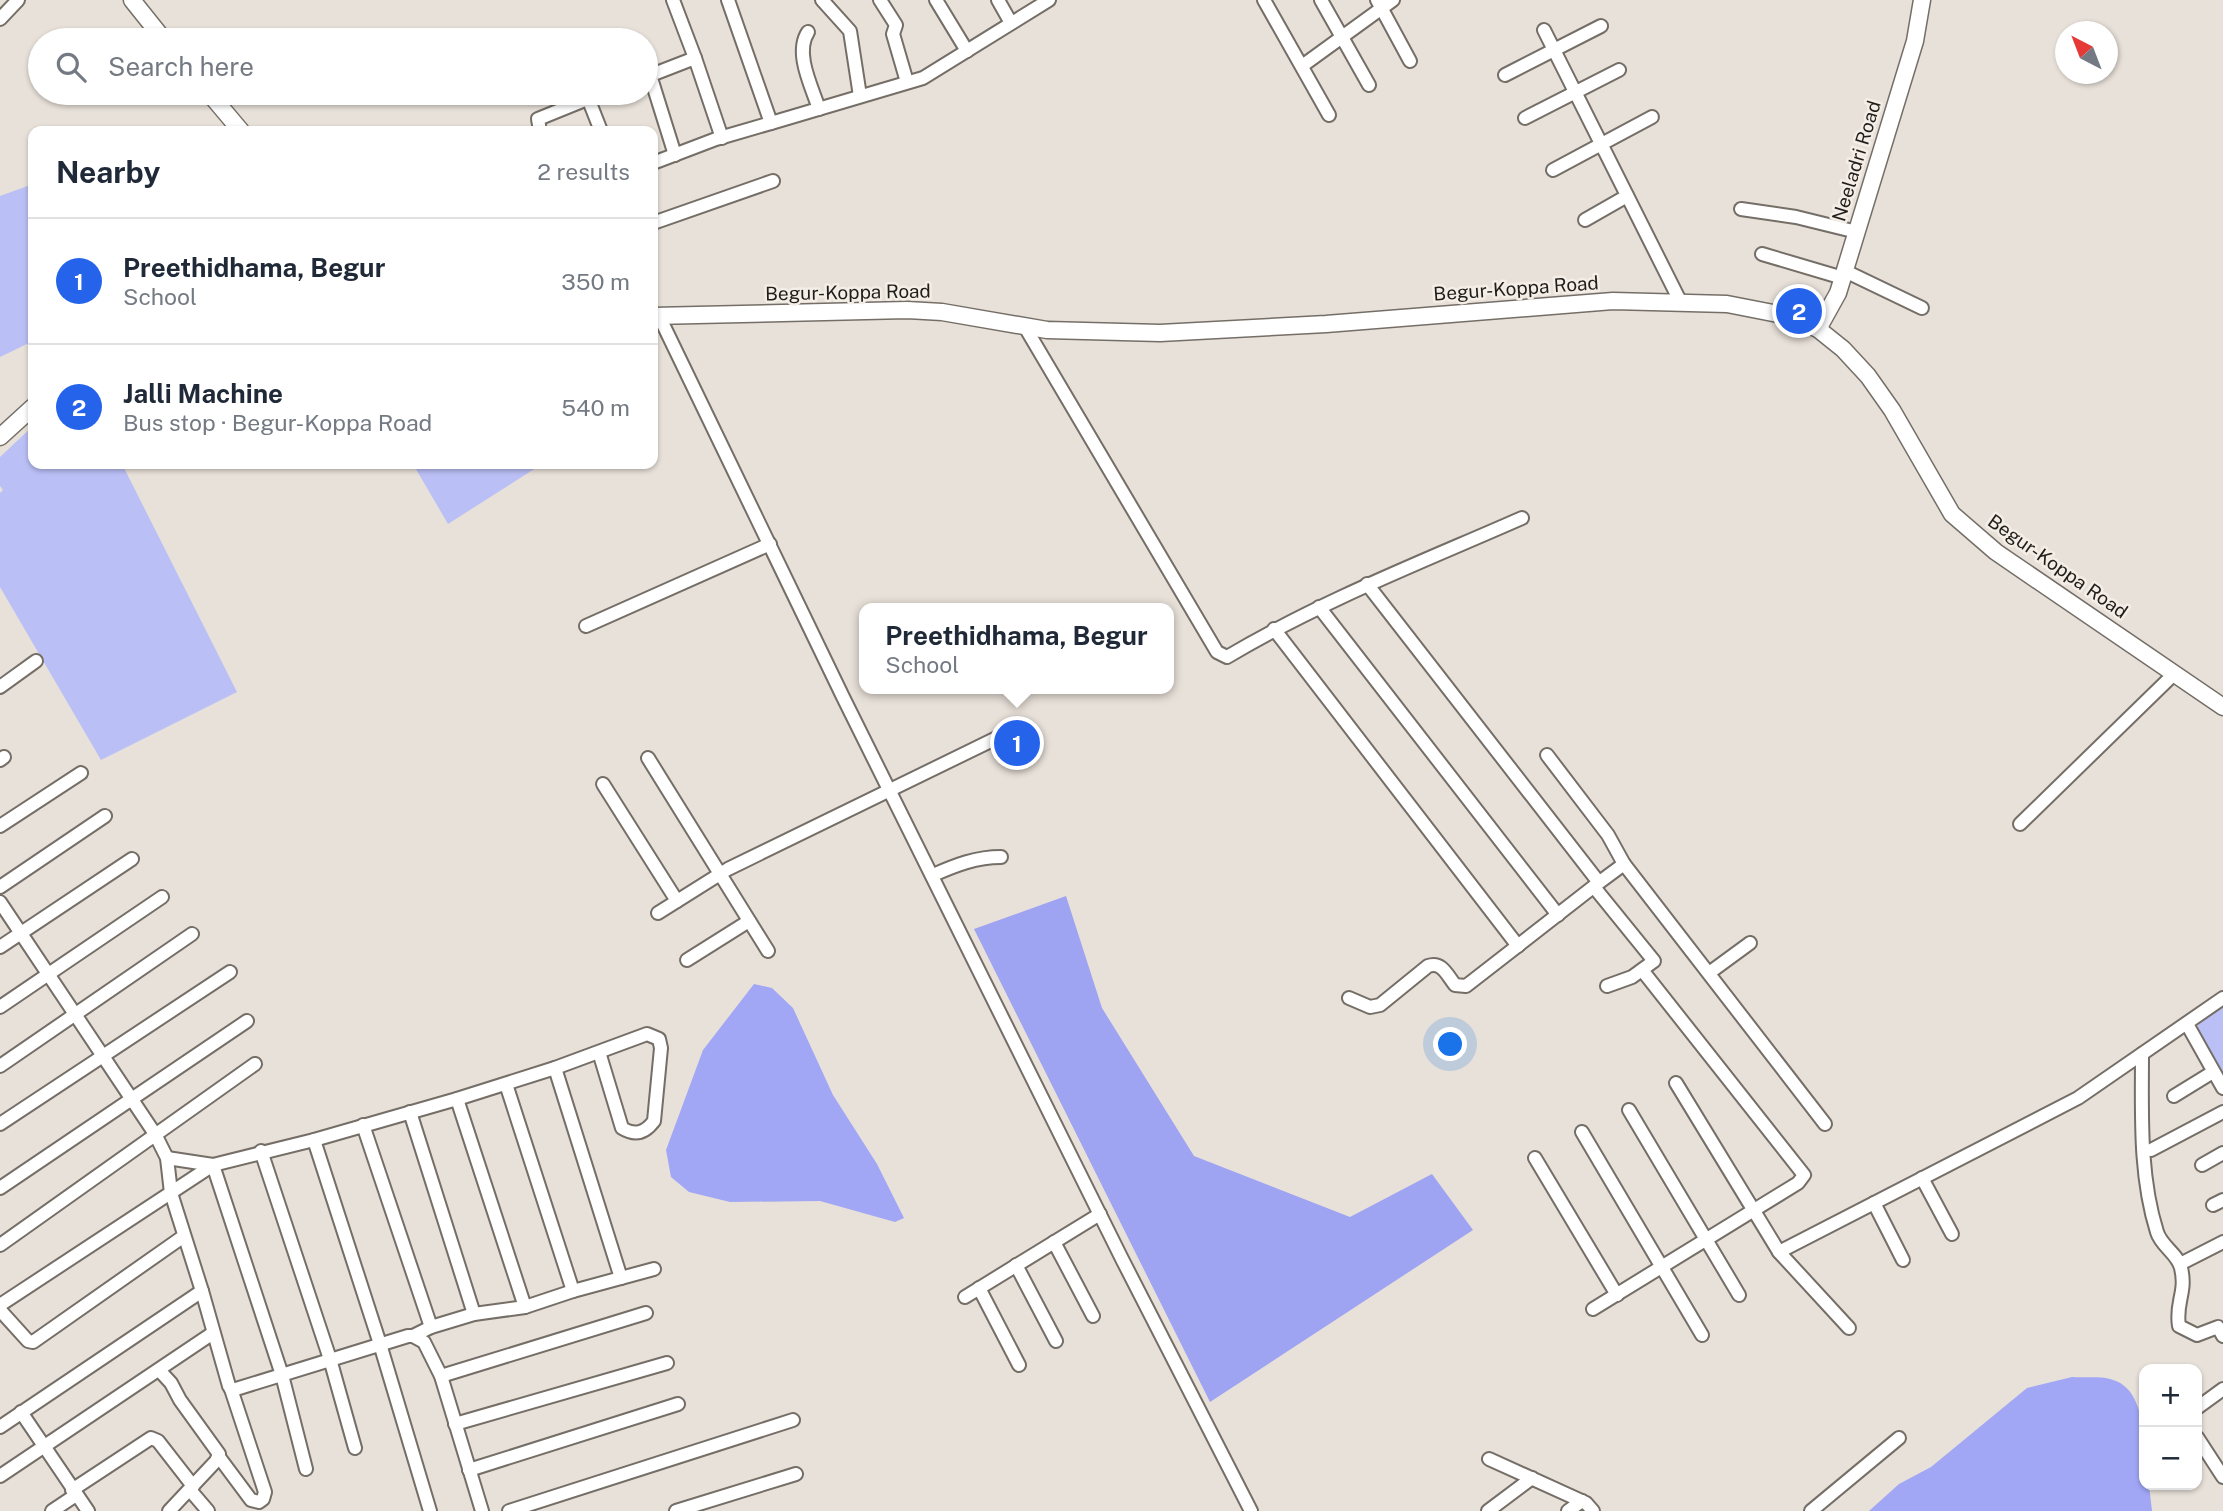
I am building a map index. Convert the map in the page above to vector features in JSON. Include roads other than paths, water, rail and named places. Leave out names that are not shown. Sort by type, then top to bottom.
[{"type":"main road","points":[[132,0],[154,28]]},
{"type":"main road","name":"Neeladri Road","points":[[1818,329],[1838,293],[1844,275],[1915,41],[1922,0]]},
{"type":"main road","points":[[219,105],[237,126]]},
{"type":"main road","name":"Begur-Koppa Road","points":[[658,316],[907,310],[942,312],[1046,330],[1160,333],[1326,324],[1613,301],[1727,304],[1756,308],[1818,329],[1843,349],[1868,376],[1884,399],[1952,514],[1996,552],[2223,707]]},
{"type":"main road","points":[[0,437],[28,412]]},
{"type":"street","points":[[0,19],[18,0]]},
{"type":"street","points":[[673,0],[722,138]]},
{"type":"street","points":[[728,0],[771,123]]},
{"type":"street","points":[[822,0],[850,32],[860,96]]},
{"type":"street","points":[[880,0],[896,25],[893,34],[907,82]]},
{"type":"street","points":[[936,0],[967,51]]},
{"type":"street","points":[[998,0],[1011,23]]},
{"type":"street","points":[[658,161],[722,138],[923,78],[1049,0]]},
{"type":"street","points":[[1264,0],[1329,115]]},
{"type":"street","points":[[1321,0],[1368,85]]},
{"type":"street","points":[[1302,66],[1342,37],[1379,4],[1393,0]]},
{"type":"street","points":[[1379,4],[1410,61]]},
{"type":"street","points":[[1505,75],[1601,26]]},
{"type":"street","points":[[1544,30],[1681,303]]},
{"type":"street","points":[[808,32],[803,39],[803,55],[819,109]]},
{"type":"street","points":[[658,72],[695,58]]},
{"type":"street","points":[[1525,118],[1619,69]]},
{"type":"street","points":[[539,126],[538,119],[571,105]]},
{"type":"street","points":[[591,105],[599,126]]},
{"type":"street","points":[[658,105],[675,155]]},
{"type":"street","points":[[1553,170],[1652,117]]},
{"type":"street","points":[[658,221],[773,181]]},
{"type":"street","points":[[1585,220],[1627,196]]},
{"type":"street","points":[[1741,209],[1796,217],[1857,232]]},
{"type":"street","points":[[1762,254],[1844,275],[1922,308]]},
{"type":"street","points":[[658,320],[1100,1213],[1251,1511]]},
{"type":"street","points":[[1025,327],[1217,652],[1227,657],[1274,629],[1367,584],[1522,518]]},
{"type":"street","points":[[586,626],[770,544]]},
{"type":"street","points":[[1367,584],[1597,880],[1596,885],[1654,961],[1632,977],[1607,986]]},
{"type":"street","points":[[1319,607],[1558,915]]},
{"type":"street","points":[[1274,629],[1518,946]]},
{"type":"street","points":[[0,687],[36,661]]},
{"type":"street","points":[[2020,824],[2175,673]]},
{"type":"street","points":[[658,914],[719,874],[1007,733]]},
{"type":"street","points":[[1547,755],[1608,835],[1625,864],[1825,1124]]},
{"type":"street","points":[[648,758],[768,951]]},
{"type":"street","points":[[0,826],[80,773]]},
{"type":"street","points":[[604,784],[677,901]]},
{"type":"street","points":[[0,887],[105,816]]},
{"type":"street","points":[[933,875],[966,862],[987,857],[1001,858]]},
{"type":"street","points":[[0,947],[132,859]]},
{"type":"street","points":[[1349,998],[1370,1007],[1380,1005],[1434,964],[1442,967],[1455,985],[1466,986],[1625,864]]},
{"type":"street","points":[[0,1007],[162,897]]},
{"type":"street","points":[[0,902],[155,1134],[167,1158],[171,1192],[265,1492],[263,1499],[259,1502],[251,1500],[159,1370]]},
{"type":"street","points":[[688,960],[749,921]]},
{"type":"street","points":[[0,1066],[192,934]]},
{"type":"street","points":[[1709,973],[1750,943]]},
{"type":"street","points":[[1593,1309],[1798,1184],[1804,1175],[1642,970]]},
{"type":"street","points":[[0,1124],[104,1058],[230,972]]},
{"type":"street","points":[[1779,1252],[2077,1098],[2223,998]]},
{"type":"street","points":[[0,1188],[247,1021]]},
{"type":"street","points":[[2188,1024],[2223,1088]]},
{"type":"street","points":[[0,1305],[213,1165],[314,1140],[457,1099],[555,1068],[647,1034],[659,1039],[661,1048],[654,1121],[648,1128],[638,1133],[630,1133],[622,1128],[599,1052]]},
{"type":"street","points":[[2142,1054],[2141,1136],[2150,1203],[2158,1236],[2180,1264],[2185,1285],[2176,1311],[2179,1326],[2197,1335],[2221,1329]]},
{"type":"street","points":[[0,1245],[255,1064]]},
{"type":"street","points":[[555,1068],[621,1278]]},
{"type":"street","points":[[2174,1096],[2213,1072]]},
{"type":"street","points":[[1676,1083],[1779,1252],[1849,1328]]},
{"type":"street","points":[[506,1084],[573,1291]]},
{"type":"street","points":[[457,1099],[525,1307]]},
{"type":"street","points":[[1629,1110],[1739,1294]]},
{"type":"street","points":[[410,1112],[474,1314]]},
{"type":"street","points":[[2151,1150],[2223,1112]]},
{"type":"street","points":[[363,1125],[431,1327]]},
{"type":"street","points":[[1582,1132],[1702,1335]]},
{"type":"street","points":[[314,1140],[380,1344],[430,1511]]},
{"type":"street","points":[[261,1151],[330,1359],[355,1448]]},
{"type":"street","points":[[2202,1164],[2223,1153]]},
{"type":"street","points":[[167,1158],[213,1165]]},
{"type":"street","points":[[1535,1158],[1617,1295]]},
{"type":"street","points":[[213,1165],[282,1375],[306,1469]]},
{"type":"street","points":[[1922,1178],[1952,1234]]},
{"type":"street","points":[[1874,1203],[1903,1260]]},
{"type":"street","points":[[965,1297],[1100,1213]]},
{"type":"street","points":[[3,1319],[28,1341],[33,1342],[184,1236]]},
{"type":"street","points":[[1054,1242],[1093,1315]]},
{"type":"street","points":[[2180,1264],[2223,1242]]},
{"type":"street","points":[[1016,1265],[1056,1341]]},
{"type":"street","points":[[231,1389],[413,1336],[431,1327],[474,1314],[525,1307],[654,1269]]},
{"type":"street","points":[[979,1288],[1018,1365]]},
{"type":"street","points":[[0,1427],[202,1291]]},
{"type":"street","points":[[441,1376],[646,1313]]},
{"type":"street","points":[[0,1476],[213,1333]]},
{"type":"street","points":[[413,1336],[424,1342],[441,1376],[482,1511]]},
{"type":"street","points":[[454,1424],[667,1363]]},
{"type":"street","points":[[2202,1406],[2221,1396]]},
{"type":"street","points":[[469,1470],[678,1404]]},
{"type":"street","points":[[21,1412],[88,1511]]},
{"type":"street","points":[[509,1511],[793,1420]]},
{"type":"street","points":[[52,1511],[74,1492],[151,1438],[158,1441],[208,1511]]},
{"type":"street","points":[[1811,1511],[1899,1438]]},
{"type":"street","points":[[2202,1445],[2223,1477]]},
{"type":"street","points":[[169,1511],[219,1457]]},
{"type":"street","points":[[1489,1459],[1581,1501],[1593,1511]]},
{"type":"street","points":[[677,1511],[796,1474]]},
{"type":"street","points":[[1488,1511],[1532,1478]]},
{"type":"street","points":[[1567,1511],[1581,1501]]},
{"type":"place","name":"Jalli Machine","points":[[1799,311]]},
{"type":"place","name":"Preethidhama, Begur","points":[[1017,743]]}]
